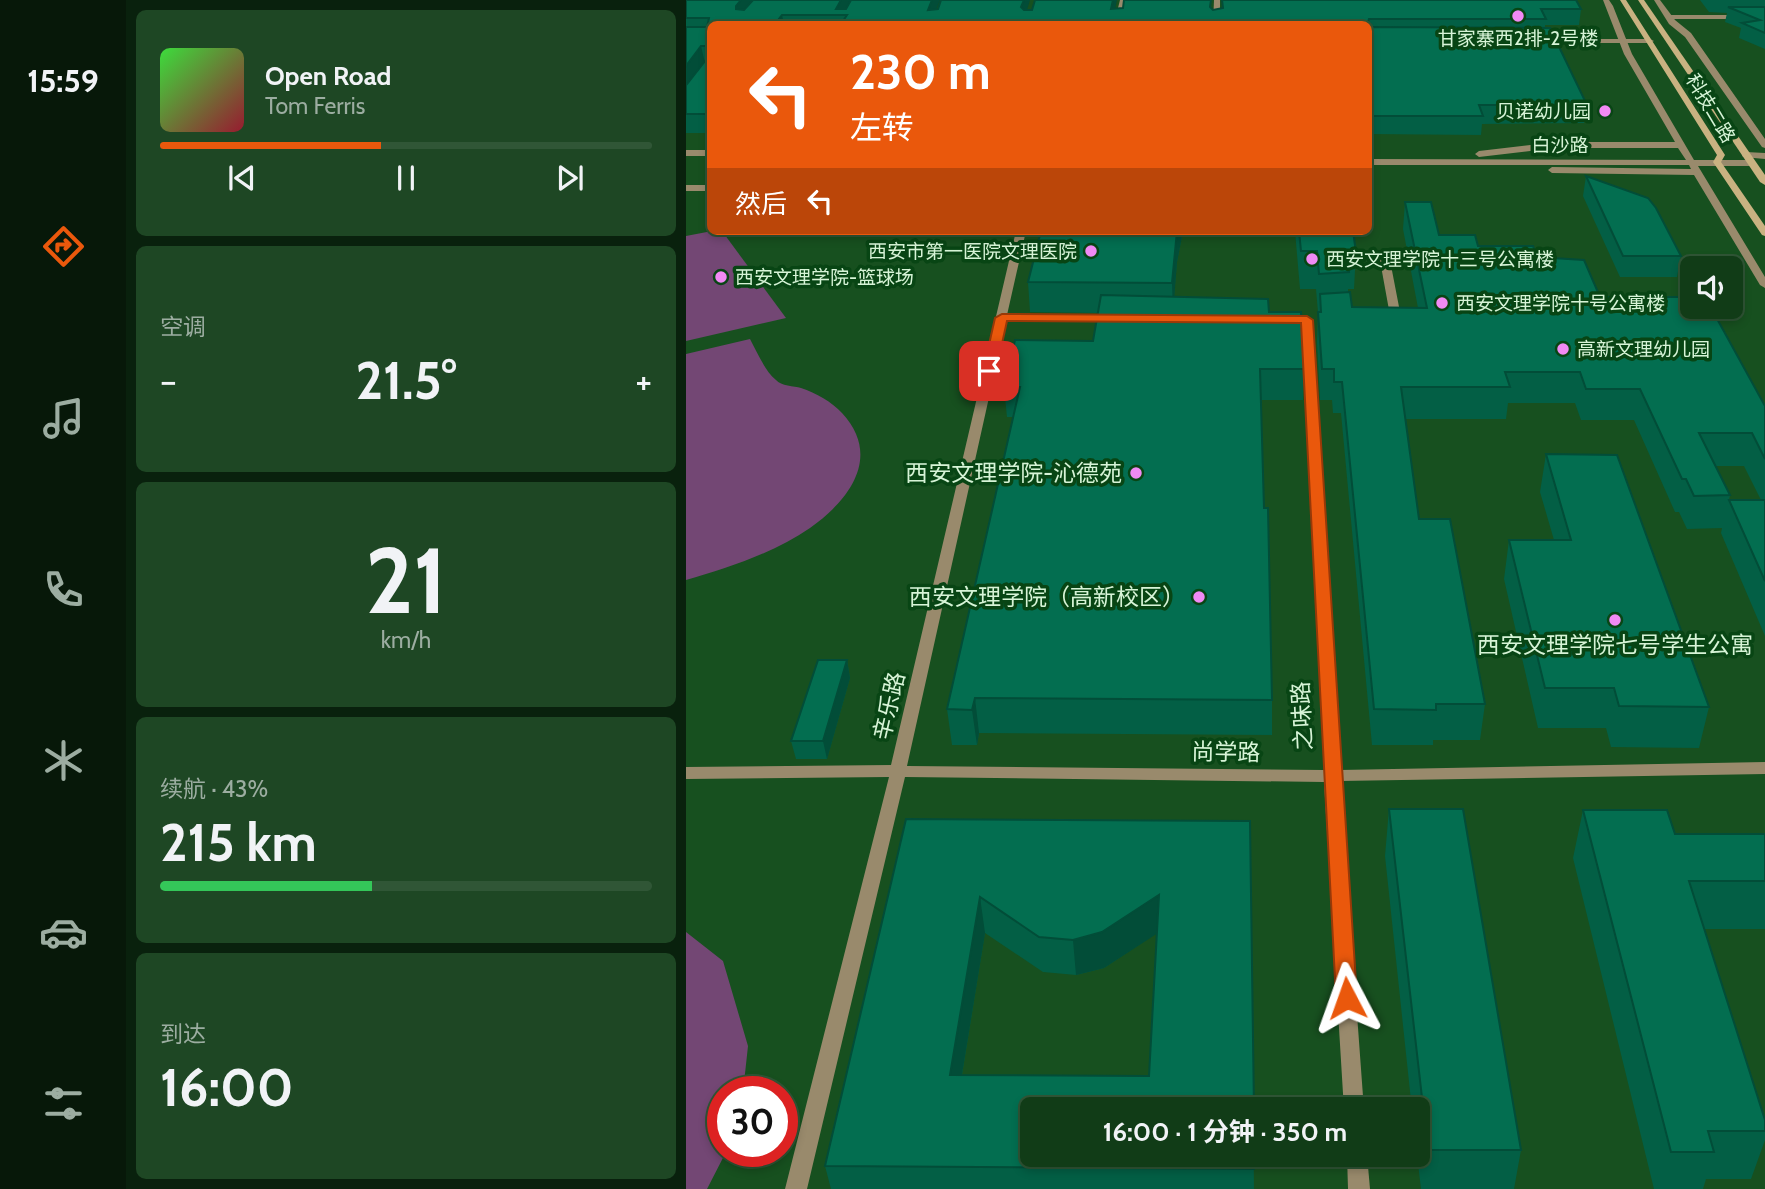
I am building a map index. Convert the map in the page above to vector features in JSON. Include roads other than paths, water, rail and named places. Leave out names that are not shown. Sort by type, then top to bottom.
[{"type":"main road","name":"科技二路","points":[[1623,0],[1765,233]]},
{"type":"main road","name":"科技二路","points":[[1641,0],[1765,182]]},
{"type":"street","points":[[1118,21],[1123,0]]},
{"type":"street","points":[[1217,0],[1217,21]]},
{"type":"street","points":[[1606,0],[1616,16],[1621,41],[1688,159],[1765,285]]},
{"type":"street","points":[[1657,0],[1669,17],[1688,35],[1765,145]]},
{"type":"street","points":[[1669,17],[1765,17]]},
{"type":"street","points":[[1528,41],[1650,41]]},
{"type":"street","points":[[1476,158],[1555,145],[1680,145]]},
{"type":"street","points":[[686,153],[707,153]]},
{"type":"street","name":"白沙路","points":[[1372,155],[1688,159],[1749,159],[1765,156]]},
{"type":"street","points":[[1476,158],[1570,172],[1696,172]]},
{"type":"street","name":"白沙路","points":[[1372,162],[1476,158]]},
{"type":"street","points":[[686,161],[707,161]]},
{"type":"street","points":[[686,188],[707,188]]},
{"type":"street","name":"辛乐路","points":[[796,1189],[898,771],[1020,235]]},
{"type":"street","points":[[1370,314],[1395,313],[1384,255]]},
{"type":"street","points":[[1002,318],[1127,318]]},
{"type":"street","name":"之味路","points":[[1307,319],[1332,776],[1353,1097]]},
{"type":"street","name":"尚学路","points":[[686,772],[898,771],[1332,776],[1765,768]]},
{"type":"street","points":[[1358,1167],[1359,1189]]},
{"type":"place","name":"甘家寨西2排-2号楼","points":[[1518,16]]},
{"type":"place","name":"贝诺幼儿园","points":[[1605,111]]},
{"type":"place","name":"西安市第一医院文理医院","points":[[1091,251]]},
{"type":"place","name":"西安文理学院十三号公寓楼","points":[[1312,259]]},
{"type":"place","name":"西安文理学院-篮球场","points":[[721,277]]},
{"type":"place","name":"西安文理学院十号公寓楼","points":[[1442,303]]},
{"type":"place","name":"高新文理幼儿园","points":[[1563,349]]},
{"type":"place","name":"西安文理学院-沁德苑","points":[[1136,473]]},
{"type":"place","name":"西安文理学院（高新校区）","points":[[1199,597]]},
{"type":"place","name":"西安文理学院七号学生公寓","points":[[1615,620]]}]
